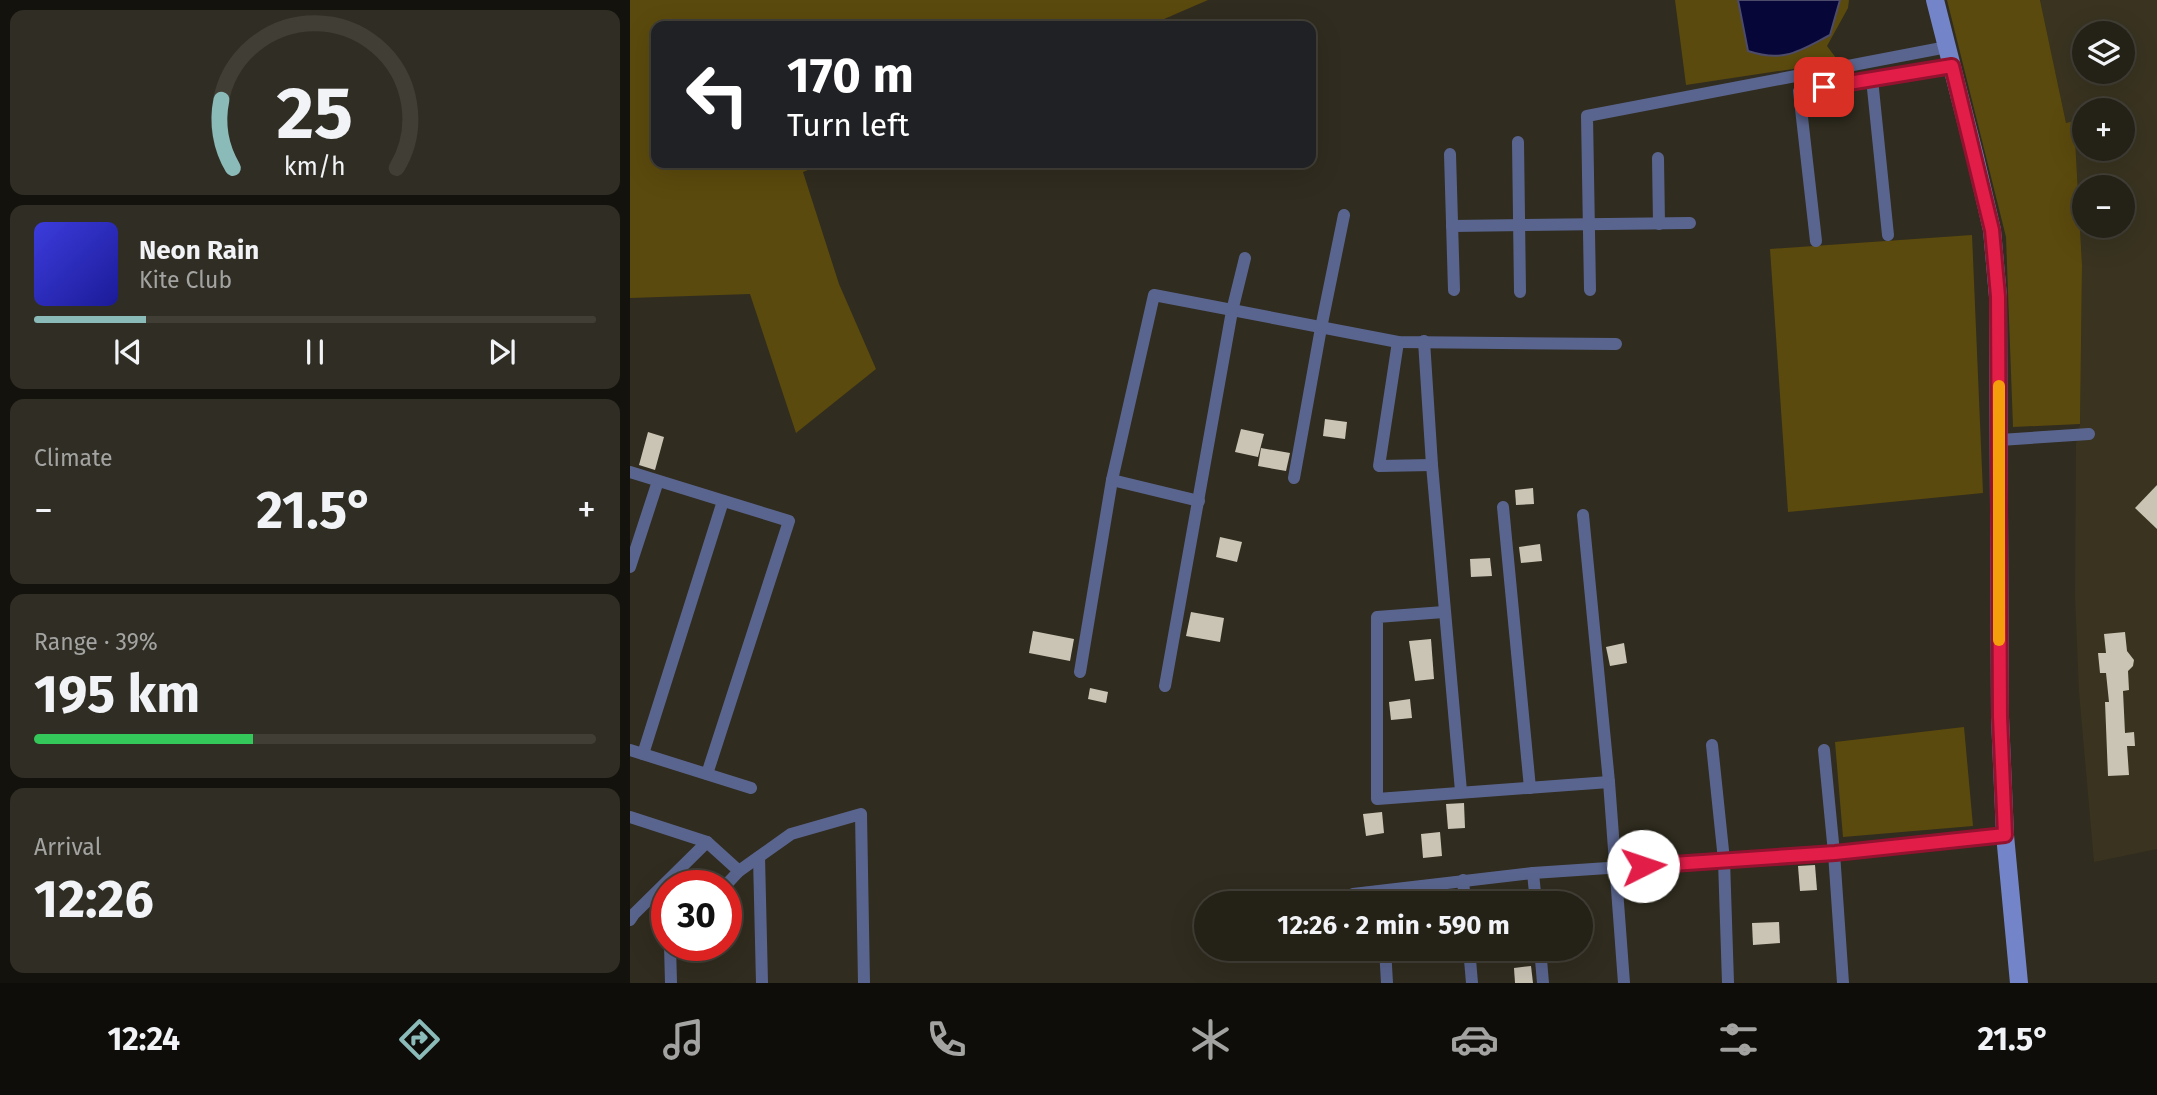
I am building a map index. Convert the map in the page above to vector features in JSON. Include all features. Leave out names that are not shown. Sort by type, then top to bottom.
[{"type":"main road","points":[[1935,0],[1992,230],[1998,296],[2000,717],[2005,835],[2019,983]]},
{"type":"street","points":[[1590,290],[1587,116],[1947,47]]},
{"type":"street","points":[[1816,241],[1799,91],[1952,66]]},
{"type":"street","points":[[1872,79],[1888,235]]},
{"type":"street","points":[[1518,142],[1520,292]]},
{"type":"street","points":[[1450,154],[1454,290]]},
{"type":"street","points":[[1658,158],[1659,224]]},
{"type":"street","points":[[1294,478],[1344,215]]},
{"type":"street","points":[[1452,226],[1690,223]]},
{"type":"street","points":[[1165,686],[1232,312],[1245,258]]},
{"type":"street","points":[[1080,672],[1112,480],[1154,295],[1398,342],[1616,344]]},
{"type":"street","points":[[1424,341],[1444,612],[1461,791]]},
{"type":"street","points":[[1398,342],[1379,466],[1432,465]]},
{"type":"street","points":[[2000,440],[2089,434]]},
{"type":"street","points":[[630,472],[789,521],[707,774]]},
{"type":"street","points":[[1112,480],[1199,501]]},
{"type":"street","points":[[630,567],[658,481]]},
{"type":"street","points":[[723,501],[636,752],[751,788]]},
{"type":"street","points":[[1503,507],[1530,788]]},
{"type":"street","points":[[1583,515],[1609,782],[1623,983]]},
{"type":"street","points":[[1444,612],[1377,617],[1377,799],[1609,782]]},
{"type":"street","points":[[1712,745],[1724,860],[1728,983]]},
{"type":"street","points":[[1824,750],[1835,853],[1843,983]]},
{"type":"street","points":[[740,870],[791,834],[861,814],[864,983]]},
{"type":"street","points":[[630,817],[707,842],[738,870]]},
{"type":"street","points":[[1411,891],[1463,880],[1534,873],[1835,853],[2005,835]]},
{"type":"street","points":[[630,920],[707,842]]},
{"type":"street","points":[[759,857],[762,983]]},
{"type":"street","points":[[1534,873],[1535,891]]},
{"type":"street","points":[[1463,880],[1464,891]]},
{"type":"street","points":[[670,961],[671,983]]},
{"type":"street","points":[[1386,961],[1387,983]]},
{"type":"street","points":[[1470,961],[1472,983]]},
{"type":"street","points":[[1541,961],[1544,983]]},
{"type":"shaded area","points":[[630,0],[1208,0],[1160,21],[651,21],[651,168],[813,168],[803,172],[839,284],[876,369],[796,433],[750,294],[630,298]]},
{"type":"shaded area","points":[[1675,0],[1849,0],[1848,8],[1827,46],[1839,62],[1686,85]]},
{"type":"shaded area","points":[[1738,0],[1840,0],[1830,35],[1791,54],[1772,56],[1748,51]]},
{"type":"shaded area","points":[[1947,0],[2040,0],[2066,123],[2072,122],[2072,161],[2076,161],[2077,175],[2072,175],[2072,238],[2080,238],[2082,265],[2080,424],[2013,427],[2006,237]]},
{"type":"shaded area","points":[[2040,0],[2157,0],[2157,849],[2094,862],[2079,692],[2075,596],[2076,444],[2080,424],[2080,238],[2135,238],[2135,175],[2077,175],[2076,161],[2135,161],[2135,98],[2072,98],[2072,122],[2066,123]]},
{"type":"shaded area","points":[[1972,235],[1983,493],[1788,512],[1770,249]]},
{"type":"shaded area","points":[[1964,727],[1973,826],[1843,837],[1835,742]]},
{"type":"building","points":[[1325,419],[1347,422],[1345,439],[1323,436]]},
{"type":"building","points":[[1241,429],[1264,434],[1258,457],[1235,452]]},
{"type":"building","points":[[648,432],[664,437],[655,470],[639,465]]},
{"type":"building","points":[[1261,448],[1290,453],[1286,471],[1258,466]]},
{"type":"building","points":[[2157,485],[2157,529],[2135,508]]},
{"type":"building","points":[[1533,488],[1534,504],[1516,505],[1515,490]]},
{"type":"building","points":[[1220,537],[1242,542],[1237,562],[1216,557]]},
{"type":"building","points":[[1540,544],[1542,561],[1521,563],[1519,547]]},
{"type":"building","points":[[1490,558],[1492,576],[1471,577],[1470,559]]},
{"type":"building","points":[[1191,612],[1224,618],[1220,642],[1186,636]]},
{"type":"building","points":[[1033,631],[1074,639],[1070,661],[1029,653]]},
{"type":"building","points":[[2125,632],[2127,651],[2134,660],[2128,671],[2129,690],[2123,691],[2125,733],[2134,732],[2135,746],[2127,746],[2129,775],[2108,776],[2105,702],[2109,702],[2106,673],[2100,673],[2098,653],[2106,653],[2104,634]]},
{"type":"building","points":[[1431,639],[1434,679],[1415,681],[1409,641]]},
{"type":"building","points":[[1624,643],[1627,663],[1610,666],[1606,647]]},
{"type":"building","points":[[1090,688],[1108,692],[1106,703],[1088,699]]},
{"type":"building","points":[[1410,699],[1412,718],[1391,720],[1389,702]]},
{"type":"building","points":[[1464,803],[1465,828],[1448,829],[1446,804]]},
{"type":"building","points":[[1382,812],[1384,833],[1366,836],[1363,814]]},
{"type":"building","points":[[1440,832],[1442,856],[1423,858],[1421,834]]},
{"type":"building","points":[[1815,865],[1817,890],[1800,891],[1798,866]]},
{"type":"building","points":[[1779,922],[1780,943],[1753,945],[1752,923]]},
{"type":"building","points":[[1531,966],[1533,983],[1515,983],[1514,968]]},
{"type":"slow traffic","points":[[1999,386],[1999,640]]},
{"type":"route","points":[[1643,866],[1835,853],[2005,835],[2000,717],[1998,296],[1992,230],[1975,156],[1952,66],[1824,87]]}]
